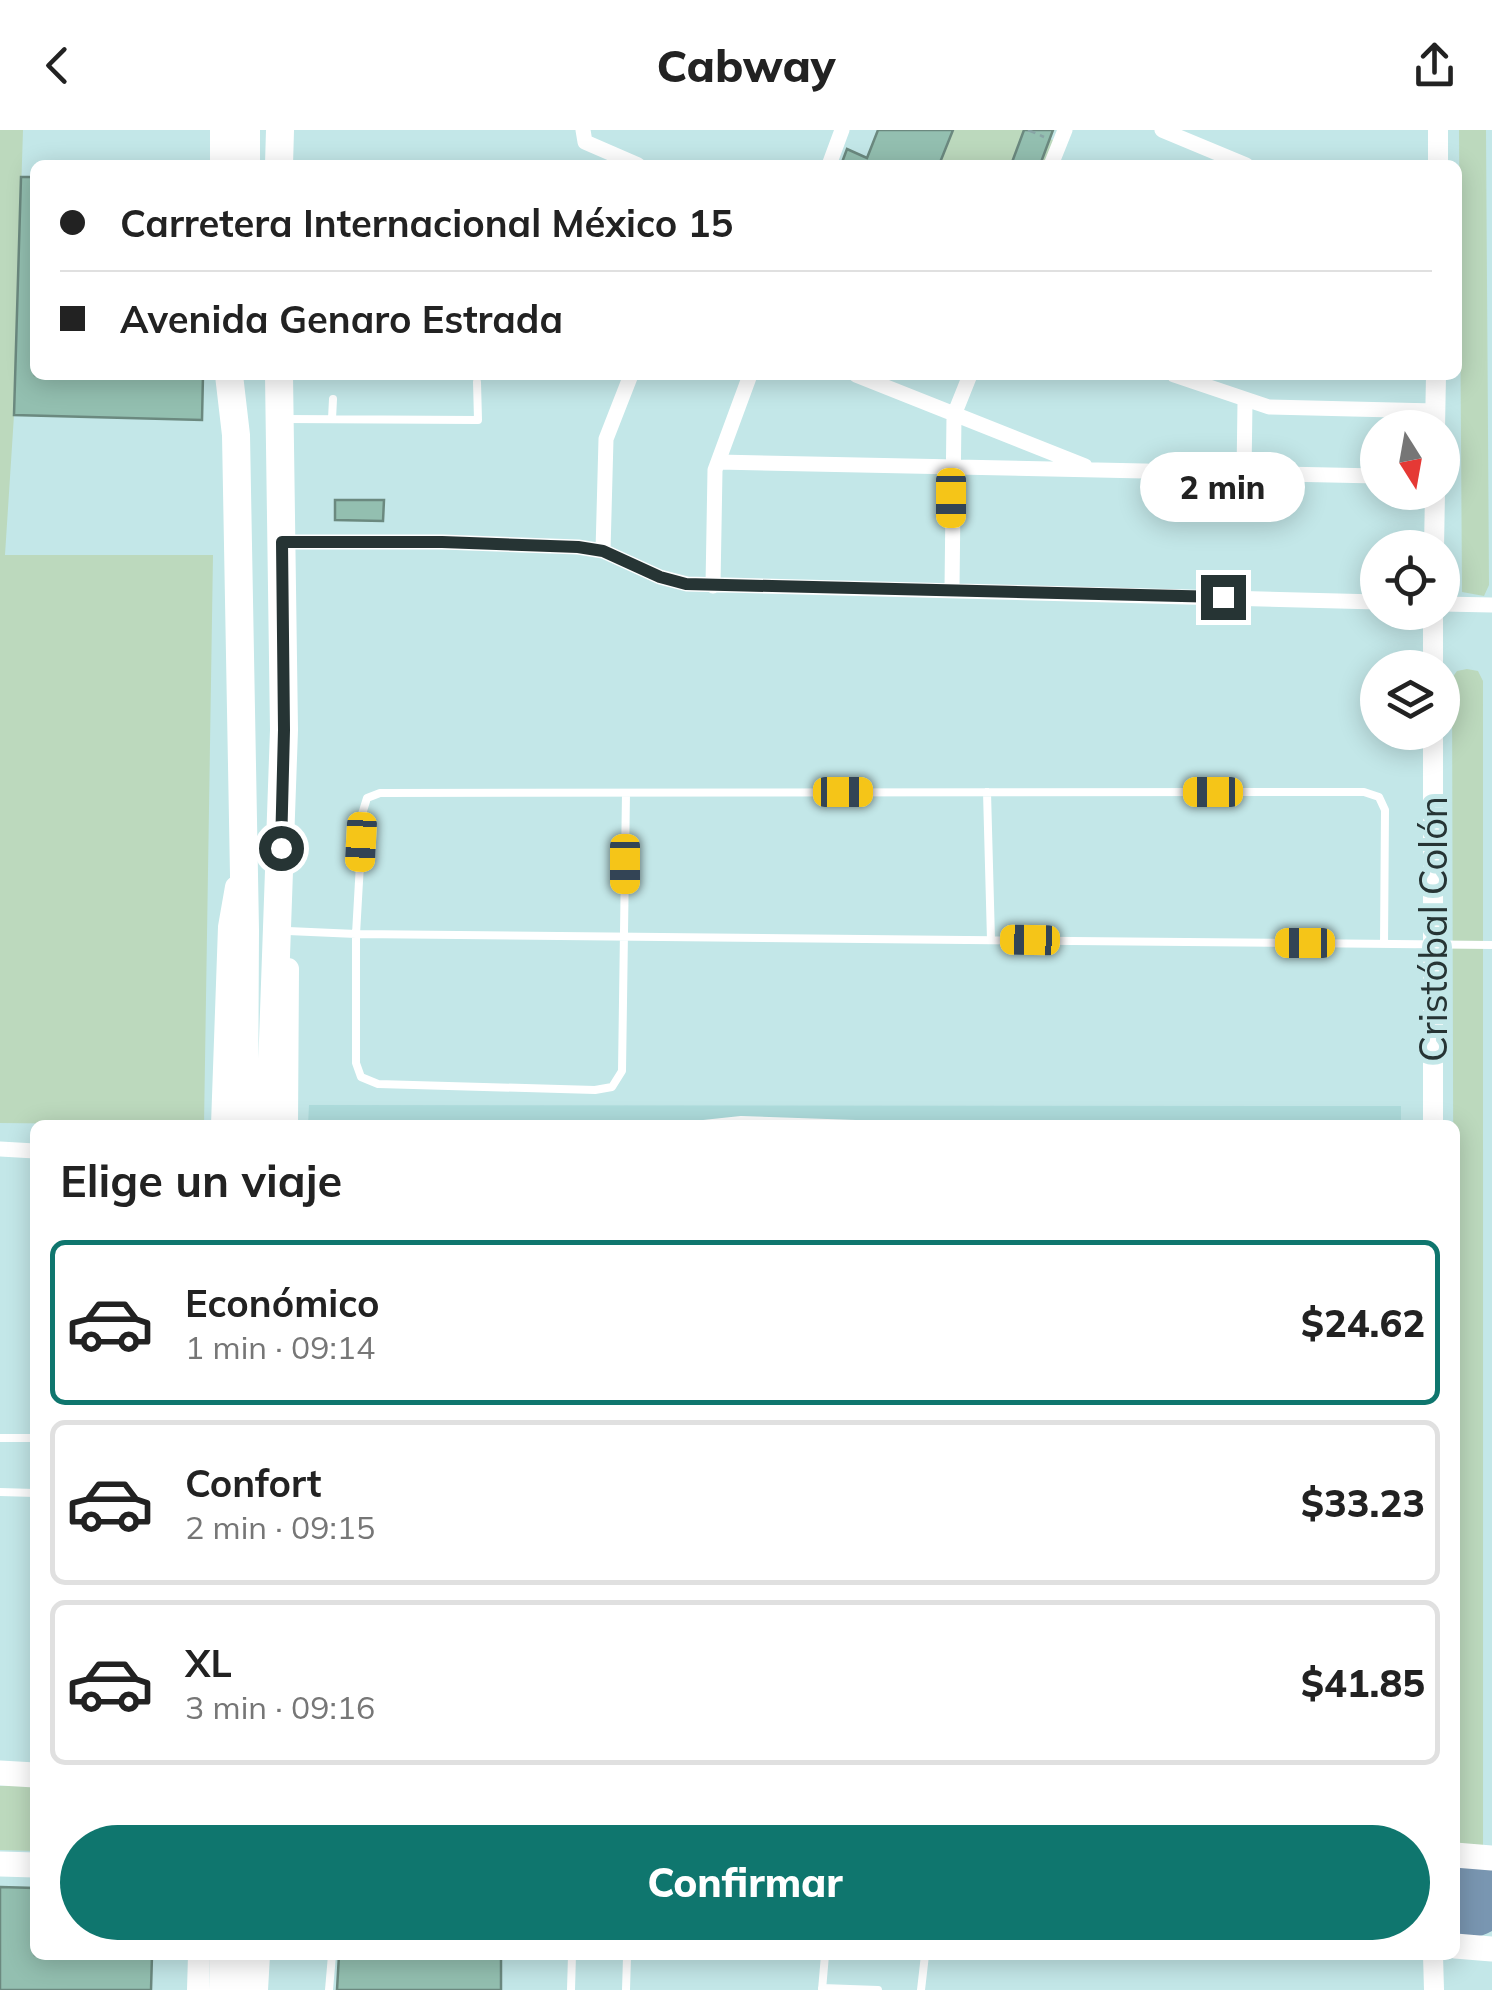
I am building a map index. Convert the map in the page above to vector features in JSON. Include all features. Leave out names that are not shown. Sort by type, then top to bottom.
[{"type":"highway","points":[[224,130],[224,160]]},
{"type":"highway","points":[[246,130],[246,160]]},
{"type":"highway","points":[[278,160],[280,130]]},
{"type":"highway","points":[[229,380],[236,435]]},
{"type":"highway","points":[[242,380],[236,435],[244,1120]]},
{"type":"highway","points":[[270,1120],[284,730],[279,380]]},
{"type":"highway","points":[[223,1990],[224,1960]]},
{"type":"highway","points":[[243,1990],[244,1960]]},
{"type":"main road","points":[[281,848],[288,900],[288,1120]]},
{"type":"main road","points":[[222,1120],[230,927],[242,849]]},
{"type":"main road","points":[[0,1773],[30,1774]]},
{"type":"main road","points":[[1460,1855],[1492,1858]]},
{"type":"main road","points":[[0,1864],[30,1865]]},
{"type":"main road","points":[[1460,1946],[1492,1949]]},
{"type":"main road","points":[[198,1990],[199,1960]]},
{"type":"main road","points":[[257,1990],[259,1960]]},
{"type":"street","points":[[831,160],[842,130]]},
{"type":"street","points":[[1054,160],[1064,130]]},
{"type":"street","points":[[1162,130],[1234,160]]},
{"type":"street","points":[[1438,130],[1438,160]]},
{"type":"street","points":[[584,136],[629,160]]},
{"type":"street","points":[[603,551],[606,439],[629,380]]},
{"type":"street","points":[[713,586],[715,470],[748,380]]},
{"type":"street","points":[[868,380],[1098,472]]},
{"type":"street","points":[[952,589],[954,415],[968,380]]},
{"type":"street","points":[[1187,380],[1245,402],[1360,414]]},
{"type":"street","points":[[1435,410],[1436,380]]},
{"type":"street","points":[[1244,474],[1245,402]]},
{"type":"street","points":[[718,462],[1360,476]]},
{"type":"street","points":[[282,542],[442,542],[603,551],[660,577],[713,586],[1360,601]]},
{"type":"street","points":[[1460,604],[1492,605]]},
{"type":"street","name":"Cristóbal Colón","points":[[1433,750],[1433,1120]]},
{"type":"street","points":[[0,1149],[30,1152]]},
{"type":"street","points":[[1433,1960],[1434,1990]]},
{"type":"lane","points":[[280,418],[478,420],[478,382]]},
{"type":"lane","points":[[332,419],[333,399]]},
{"type":"lane","points":[[626,792],[622,1071],[612,1087],[596,1090],[378,1084],[360,1077],[356,1063],[356,934],[362,812],[367,798],[380,794],[626,792],[1364,792],[1379,797],[1385,810],[1384,944]]},
{"type":"lane","points":[[988,792],[991,940]]},
{"type":"lane","points":[[288,931],[1492,945]]},
{"type":"lane","points":[[0,1438],[30,1438]]},
{"type":"lane","points":[[0,1492],[30,1493]]},
{"type":"lane","points":[[330,1990],[332,1960]]},
{"type":"lane","points":[[571,1990],[572,1960]]},
{"type":"lane","points":[[626,1960],[626,1990]]},
{"type":"lane","points":[[825,1960],[822,1989],[878,1990]]},
{"type":"lane","points":[[921,1990],[924,1960]]},
{"type":"shaded area","points":[[309,1105],[1401,1106],[1401,1120],[308,1120]]},
{"type":"shaded area","points":[[1460,1867],[1492,1869],[1492,1931],[1460,1934]]},
{"type":"green space","points":[[0,130],[23,130],[14,415],[5,555],[213,555],[204,1120],[0,1123]]},
{"type":"green space","points":[[953,130],[1028,130],[1060,143],[1053,160],[941,160]]},
{"type":"green space","points":[[1459,130],[1486,130],[1489,585],[1484,596],[1462,592]]},
{"type":"green space","points":[[1467,669],[1478,671],[1483,681],[1483,1847],[1465,1847],[1460,1843],[1460,1120],[1453,1120],[1452,750],[1460,750],[1460,670]]},
{"type":"green space","points":[[30,1783],[30,1851],[0,1850],[0,1786]]},
{"type":"building","points":[[878,130],[953,130],[941,160],[843,160],[847,149],[867,158]]},
{"type":"building","points":[[1024,130],[1053,130],[1042,160],[1013,160]]},
{"type":"building","points":[[21,177],[30,177],[30,380],[203,380],[202,420],[14,415]]},
{"type":"building","points":[[335,500],[384,500],[383,521],[335,520]]},
{"type":"building","points":[[0,1887],[30,1888],[30,1960],[152,1960],[151,1990],[0,1990]]},
{"type":"building","points":[[339,1960],[501,1960],[501,1990],[337,1990]]},
{"type":"route","points":[[281,848],[282,542],[578,547],[603,551],[660,577],[686,584],[1223,597]]}]
